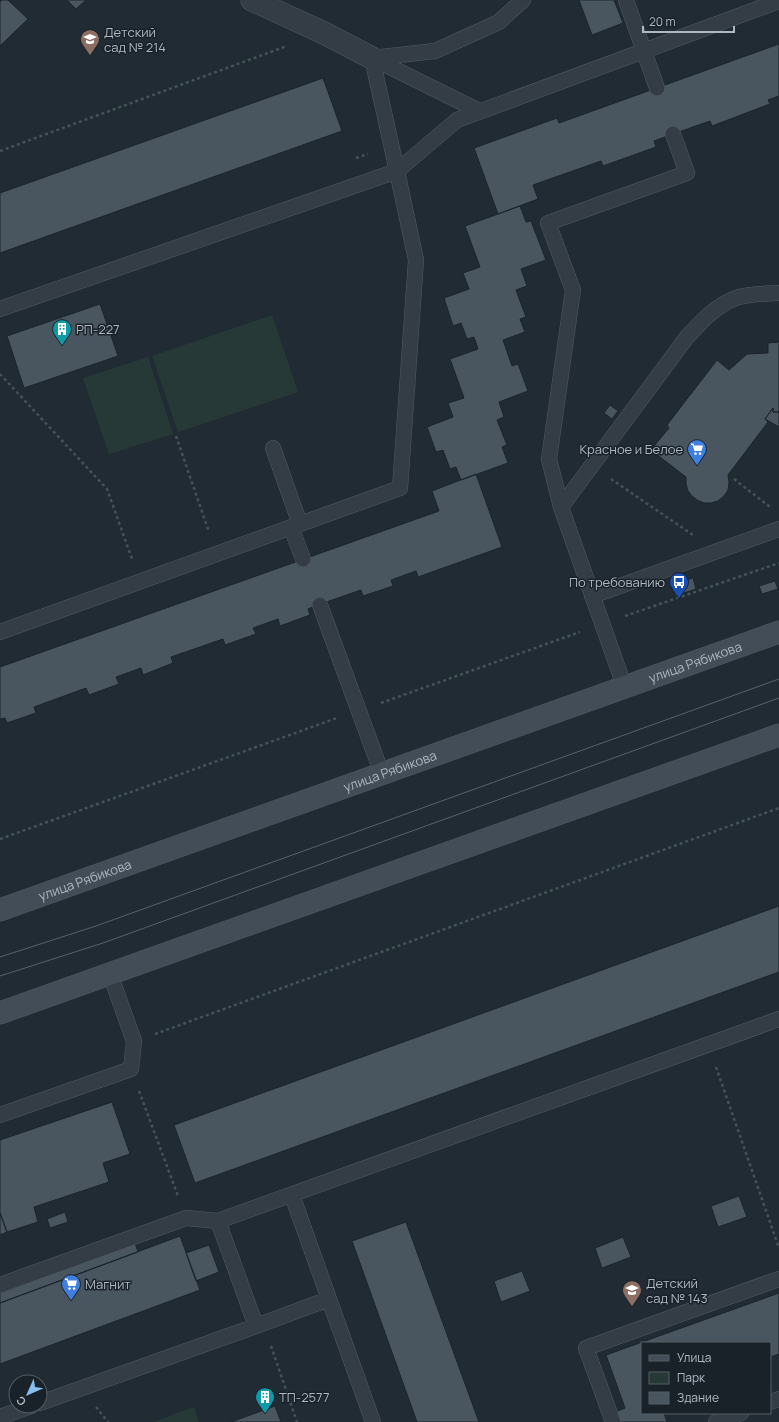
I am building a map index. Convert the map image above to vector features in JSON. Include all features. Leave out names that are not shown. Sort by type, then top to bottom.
[{"type":"main road","name":"улица Рябикова","points":[[0,910],[779,632]]},
{"type":"main road","points":[[0,1013],[779,735]]},
{"type":"street","points":[[252,0],[324,33],[372,58]]},
{"type":"lane","points":[[372,58],[435,51],[499,22],[523,0]]},
{"type":"lane","points":[[626,0],[657,88]]},
{"type":"lane","points":[[0,309],[398,171],[457,120],[644,51],[755,5],[779,1]]},
{"type":"lane","points":[[372,58],[479,111]]},
{"type":"lane","points":[[0,632],[400,488],[416,260],[398,171],[372,58]]},
{"type":"lane","points":[[625,688],[561,507],[549,459],[573,290],[548,223],[687,173],[673,134]]},
{"type":"lane","points":[[561,507],[687,337],[700,323],[718,307],[736,298],[779,293]]},
{"type":"lane","points":[[273,448],[296,526],[303,559]]},
{"type":"lane","points":[[592,596],[779,529]]},
{"type":"lane","points":[[320,605],[382,774]]},
{"type":"lane","points":[[0,1115],[131,1069],[134,1041],[110,974]]},
{"type":"lane","points":[[0,1285],[186,1218],[218,1221],[779,1019]]},
{"type":"lane","points":[[292,1195],[373,1422]]},
{"type":"lane","points":[[218,1221],[259,1324]]},
{"type":"lane","points":[[613,1422],[586,1348],[779,1279]]},
{"type":"lane","points":[[48,1400],[329,1298]]},
{"type":"lane","points":[[716,1422],[738,1414]]},
{"type":"path","points":[[0,151],[324,33]]},
{"type":"path","points":[[0,374],[107,489],[140,582]]},
{"type":"path","points":[[176,436],[216,554]]},
{"type":"path","points":[[610,478],[693,535],[686,538]]},
{"type":"path","points":[[734,480],[772,508],[764,511]]},
{"type":"path","points":[[0,838],[602,624],[779,563]]},
{"type":"path","points":[[134,1041],[779,808]]},
{"type":"path","points":[[708,1045],[779,1248]]},
{"type":"path","points":[[131,1069],[186,1218]]},
{"type":"path","points":[[259,1324],[297,1422]]},
{"type":"green space","points":[[272,315],[298,392],[178,432],[152,356]]},
{"type":"green space","points":[[148,357],[173,434],[109,454],[83,378]]},
{"type":"green space","points":[[194,1407],[199,1422],[153,1422]]},
{"type":"building","points":[[2,0],[8,0],[28,19],[0,46],[0,2]]},
{"type":"building","points":[[67,0],[86,0],[76,9]]},
{"type":"building","points":[[579,0],[614,0],[623,23],[592,35]]},
{"type":"building","points":[[779,44],[779,96],[768,100],[770,104],[712,126],[710,121],[654,141],[656,147],[603,166],[601,161],[533,185],[538,199],[498,214],[474,148],[557,118],[559,123]]},
{"type":"building","points":[[323,78],[342,131],[0,253],[0,193]]},
{"type":"building","points":[[520,206],[526,222],[531,221],[546,260],[521,269],[527,286],[516,290],[526,317],[520,319],[525,332],[503,340],[512,366],[518,364],[528,391],[499,402],[504,417],[497,420],[507,445],[502,447],[508,463],[461,480],[456,467],[450,469],[443,450],[436,452],[427,427],[453,417],[448,403],[464,398],[450,359],[478,349],[474,337],[467,339],[461,323],[453,326],[444,298],[469,289],[463,273],[480,267],[465,226]]},
{"type":"building","name":"РП-227","points":[[100,304],[118,356],[24,388],[7,336]]},
{"type":"building","points":[[779,342],[779,412],[773,412],[773,408],[765,419],[768,422],[728,475],[728,490],[724,496],[718,501],[711,503],[704,503],[697,500],[688,491],[686,477],[656,454],[654,446],[669,428],[667,425],[717,360],[729,370],[747,354],[768,353],[768,343]]},
{"type":"building","points":[[610,405],[618,411],[612,419],[604,413]]},
{"type":"building","points":[[773,408],[773,412],[779,412],[779,427],[765,419]]},
{"type":"building","points":[[476,474],[502,547],[418,577],[416,571],[391,580],[393,586],[363,596],[361,590],[312,607],[308,609],[310,615],[280,626],[278,619],[253,628],[256,634],[225,645],[223,639],[171,657],[173,663],[143,675],[141,668],[116,677],[119,684],[89,695],[86,688],[34,707],[36,713],[7,723],[5,718],[0,719],[0,667],[439,511],[432,491]]},
{"type":"building","points":[[693,578],[696,589],[675,596],[671,585]]},
{"type":"building","points":[[775,581],[778,589],[762,594],[759,586]]},
{"type":"building","points":[[779,906],[779,972],[195,1183],[174,1125]]},
{"type":"building","points":[[112,1102],[130,1154],[103,1163],[109,1182],[34,1207],[38,1222],[7,1232],[0,1213],[0,1140]]},
{"type":"building","points":[[739,1196],[747,1217],[718,1227],[711,1206]]},
{"type":"building","points":[[65,1212],[68,1222],[50,1228],[47,1219]]},
{"type":"building","points":[[0,1213],[7,1232],[0,1235]]},
{"type":"building","points":[[406,1222],[479,1422],[417,1422],[352,1241]]},
{"type":"building","points":[[180,1236],[200,1290],[0,1364],[0,1303]]},
{"type":"building","points":[[623,1237],[631,1257],[602,1268],[595,1248]]},
{"type":"building","points":[[135,1243],[138,1252],[0,1303],[0,1293]]},
{"type":"building","points":[[209,1245],[219,1272],[196,1281],[186,1253]]},
{"type":"building","points":[[522,1271],[530,1291],[501,1302],[494,1281]]},
{"type":"building","points":[[779,1293],[779,1354],[771,1357],[771,1342],[642,1342]]},
{"type":"building","points":[[641,1342],[641,1414],[664,1414],[667,1422],[616,1422],[613,1413],[625,1408],[606,1355]]},
{"type":"building","name":"ТП-2577","points":[[275,1406],[281,1422],[231,1422]]},
{"type":"tram line","points":[[0,957],[96,926],[779,679]]},
{"type":"tram line","points":[[0,976],[103,943],[779,698]]},
{"type":"place","name":"Детский сад № 214","points":[[90,56]]},
{"type":"place","name":"РП-227","points":[[62,346]]},
{"type":"place","name":"Красное и Белое","points":[[697,466]]},
{"type":"place","name":"По требованию","points":[[679,599]]},
{"type":"place","name":"Магнит","points":[[71,1301]]},
{"type":"place","name":"Детский сад № 143","points":[[632,1307]]},
{"type":"place","name":"ТП-2577","points":[[265,1414]]}]
